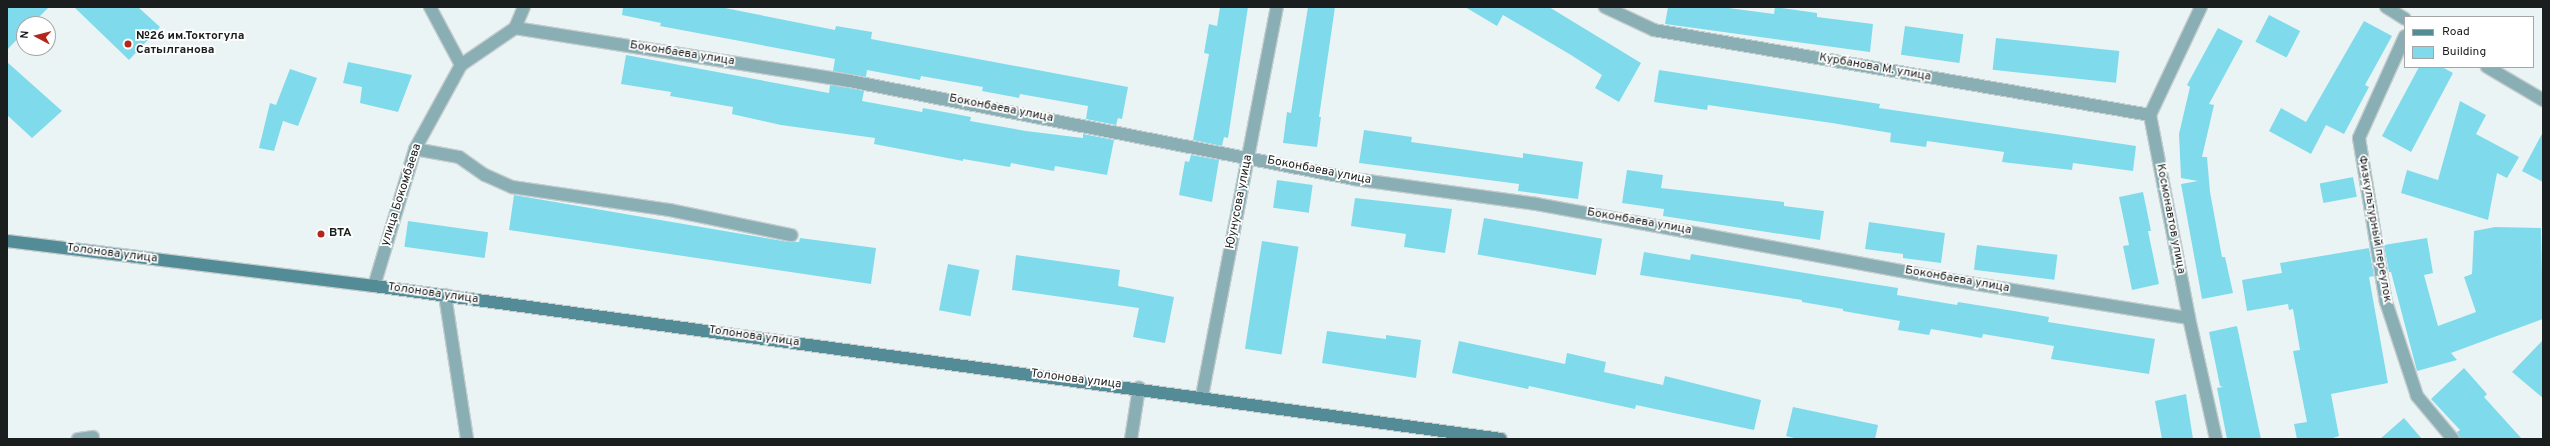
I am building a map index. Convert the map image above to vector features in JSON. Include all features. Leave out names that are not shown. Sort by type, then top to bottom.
[{"type":"main road","name":"Толонова улица","points":[[7,241],[445,295],[1202,396],[1501,439]]},
{"type":"street","points":[[430,7],[461,65],[515,28],[524,7]]},
{"type":"street","name":"Юунусова улица","points":[[1202,396],[1278,7]]},
{"type":"street","name":"Курбанова М. улица","points":[[1605,7],[1654,30],[2150,115]]},
{"type":"street","points":[[2150,115],[2201,7]]},
{"type":"street","points":[[2386,7],[2404,18]]},
{"type":"street","name":"Боконбаева улица","points":[[515,28],[850,81],[1248,157],[1354,179],[1536,204],[1951,280],[2189,318]]},
{"type":"street","name":"Физкультурный переулок","points":[[2404,38],[2359,138],[2386,302],[2417,396],[2453,439]]},
{"type":"street","name":"улица Бокомбаева","points":[[374,286],[415,149],[461,65]]},
{"type":"street","points":[[2489,68],[2543,100]]},
{"type":"street","name":"Космонавтов улица","points":[[2150,115],[2189,318],[2216,439]]},
{"type":"street","points":[[415,149],[459,158],[485,175],[512,187],[670,210],[791,235]]},
{"type":"street","points":[[445,295],[467,439]]},
{"type":"street","points":[[1131,439],[1139,388]]},
{"type":"street","points":[[78,439],[93,437]]},
{"type":"building","points":[[7,7],[49,7],[40,16],[16,16],[16,40],[7,50]]},
{"type":"building","name":"№26 им.Токтогула Сатылганова","points":[[74,7],[138,7],[160,27],[129,60]]},
{"type":"building","points":[[623,7],[720,7],[835,30],[836,26],[872,32],[871,39],[1128,87],[1122,119],[1118,118],[1116,125],[1086,119],[1088,106],[1020,94],[1019,98],[982,91],[983,87],[921,76],[920,80],[867,70],[866,77],[833,71],[835,59],[660,26],[661,23],[622,15]]},
{"type":"building","points":[[1220,7],[1248,7],[1228,138],[1224,137],[1222,146],[1193,140],[1209,54],[1204,53],[1209,24],[1217,26]]},
{"type":"building","points":[[1308,7],[1335,7],[1319,117],[1321,117],[1317,147],[1283,143],[1287,112],[1291,113]]},
{"type":"building","points":[[1465,7],[1549,7],[1641,63],[1619,102],[1595,88],[1602,75],[1571,55],[1503,15],[1497,26]]},
{"type":"building","points":[[1668,7],[1721,7],[1774,14],[1775,7],[1817,13],[1817,17],[1873,24],[1870,52],[1665,24]]},
{"type":"building","points":[[2269,15],[2300,31],[2287,58],[2255,42]]},
{"type":"building","points":[[2364,21],[2392,36],[2365,85],[2369,87],[2344,134],[2326,125],[2311,154],[2269,131],[2281,108],[2306,122]]},
{"type":"building","points":[[1905,26],[1963,34],[1959,63],[1901,55]]},
{"type":"building","points":[[2218,28],[2243,41],[2209,104],[2214,105],[2202,157],[2207,157],[2210,192],[2222,257],[2225,257],[2233,293],[2202,299],[2181,184],[2198,181],[2181,178],[2179,134],[2190,87],[2187,85]]},
{"type":"building","points":[[1996,38],[2119,51],[2116,83],[1993,70]]},
{"type":"building","points":[[626,55],[829,93],[830,85],[849,88],[864,91],[862,101],[922,112],[923,108],[971,117],[970,121],[1026,131],[1083,138],[1083,134],[1114,140],[1107,175],[1055,166],[1054,171],[1011,163],[1010,167],[963,159],[963,161],[874,144],[875,138],[781,125],[732,114],[733,107],[670,96],[671,92],[621,84]]},
{"type":"building","points":[[7,62],[62,111],[32,138],[7,115]]},
{"type":"building","points":[[348,62],[412,75],[398,112],[360,103],[362,87],[343,83]]},
{"type":"building","points":[[2418,68],[2444,68],[2453,73],[2411,152],[2382,136]]},
{"type":"building","points":[[290,69],[317,78],[298,126],[283,121],[274,151],[259,148],[270,103],[276,105]]},
{"type":"building","points":[[1659,70],[1880,104],[1879,108],[2136,146],[2133,171],[2073,163],[2072,170],[2002,162],[2004,152],[1927,141],[1926,147],[1890,142],[1891,133],[1832,123],[1708,105],[1707,110],[1654,102]]},
{"type":"building","points":[[2460,101],[2486,115],[2476,134],[2519,157],[2507,178],[2497,173],[2488,220],[2401,193],[2407,170],[2438,180]]},
{"type":"building","points":[[1364,130],[1412,137],[1411,142],[1523,158],[1523,153],[1583,162],[1578,199],[1518,191],[1519,184],[1359,163]]},
{"type":"building","points":[[2543,132],[2543,182],[2522,171]]},
{"type":"building","points":[[1191,155],[1219,160],[1212,202],[1179,195],[1185,161],[1189,162]]},
{"type":"building","points":[[1627,170],[1663,175],[1661,188],[1784,202],[1784,206],[1824,211],[1820,240],[1663,216],[1664,209],[1622,203]]},
{"type":"building","points":[[2353,177],[2357,197],[2323,203],[2320,183]]},
{"type":"building","points":[[1277,180],[1313,185],[1309,213],[1273,208]]},
{"type":"building","points":[[2143,192],[2151,231],[2148,231],[2159,284],[2132,290],[2123,246],[2129,245],[2119,197]]},
{"type":"building","points":[[514,195],[789,242],[799,242],[800,238],[876,248],[871,284],[509,230]]},
{"type":"building","points":[[1355,198],[1452,209],[1445,253],[1404,247],[1406,234],[1351,226]]},
{"type":"building","points":[[1484,218],[1602,239],[1596,275],[1478,254]]},
{"type":"building","points":[[408,221],[488,232],[485,258],[404,247]]},
{"type":"building","points":[[1869,222],[1945,233],[1941,263],[1903,258],[1903,254],[1865,249]]},
{"type":"building","points":[[2495,227],[2541,228],[2543,319],[2451,353],[2457,360],[2417,371],[2391,272],[2389,272],[2384,245],[2427,238],[2433,273],[2424,275],[2438,326],[2476,312],[2464,277],[2472,274],[2474,231]]},
{"type":"building","points":[[1262,241],[1299,247],[1281,354],[1245,349]]},
{"type":"building","points":[[1977,245],[2057,255],[2054,280],[1974,270]]},
{"type":"building","points":[[2369,248],[2374,276],[2369,277],[2388,383],[2331,394],[2339,436],[2330,439],[2297,439],[2294,424],[2307,422],[2293,351],[2300,350],[2293,309],[2289,310],[2288,304],[2247,311],[2242,280],[2282,273],[2280,263]]},
{"type":"building","points":[[1644,252],[1690,260],[1691,254],[1898,288],[1897,295],[1957,305],[1958,302],[2014,311],[2049,317],[2048,322],[2155,339],[2149,374],[2051,359],[2054,346],[1983,334],[1982,338],[1931,329],[1929,335],[1898,330],[1900,321],[1843,311],[1843,309],[1802,302],[1802,300],[1640,275]]},
{"type":"building","points":[[1016,255],[1120,270],[1118,286],[1174,297],[1165,343],[1133,337],[1139,308],[1012,290]]},
{"type":"building","points":[[948,264],[979,270],[970,316],[939,310]]},
{"type":"building","points":[[2237,326],[2261,439],[2227,439],[2217,388],[2223,387],[2220,386],[2209,332]]},
{"type":"building","points":[[1327,331],[1386,339],[1386,335],[1421,340],[1416,378],[1322,363]]},
{"type":"building","points":[[2543,340],[2543,398],[2512,372]]},
{"type":"building","points":[[1459,341],[1565,364],[1567,353],[1606,362],[1604,372],[1663,385],[1665,376],[1761,400],[1754,430],[1636,405],[1635,409],[1529,386],[1528,389],[1452,373]]},
{"type":"building","points":[[2464,368],[2487,394],[2484,397],[2522,439],[2460,439],[2457,432],[2460,430],[2431,399]]},
{"type":"building","points":[[2186,394],[2193,439],[2162,439],[2155,401]]},
{"type":"building","points":[[1793,407],[1878,425],[1875,439],[1798,439],[1786,436]]},
{"type":"building","points":[[2404,418],[2422,439],[2380,439]]},
{"type":"place","name":"№26 им.Токтогула Сатылганова","points":[[128,44]]},
{"type":"place","name":"BTA","points":[[321,234]]}]
